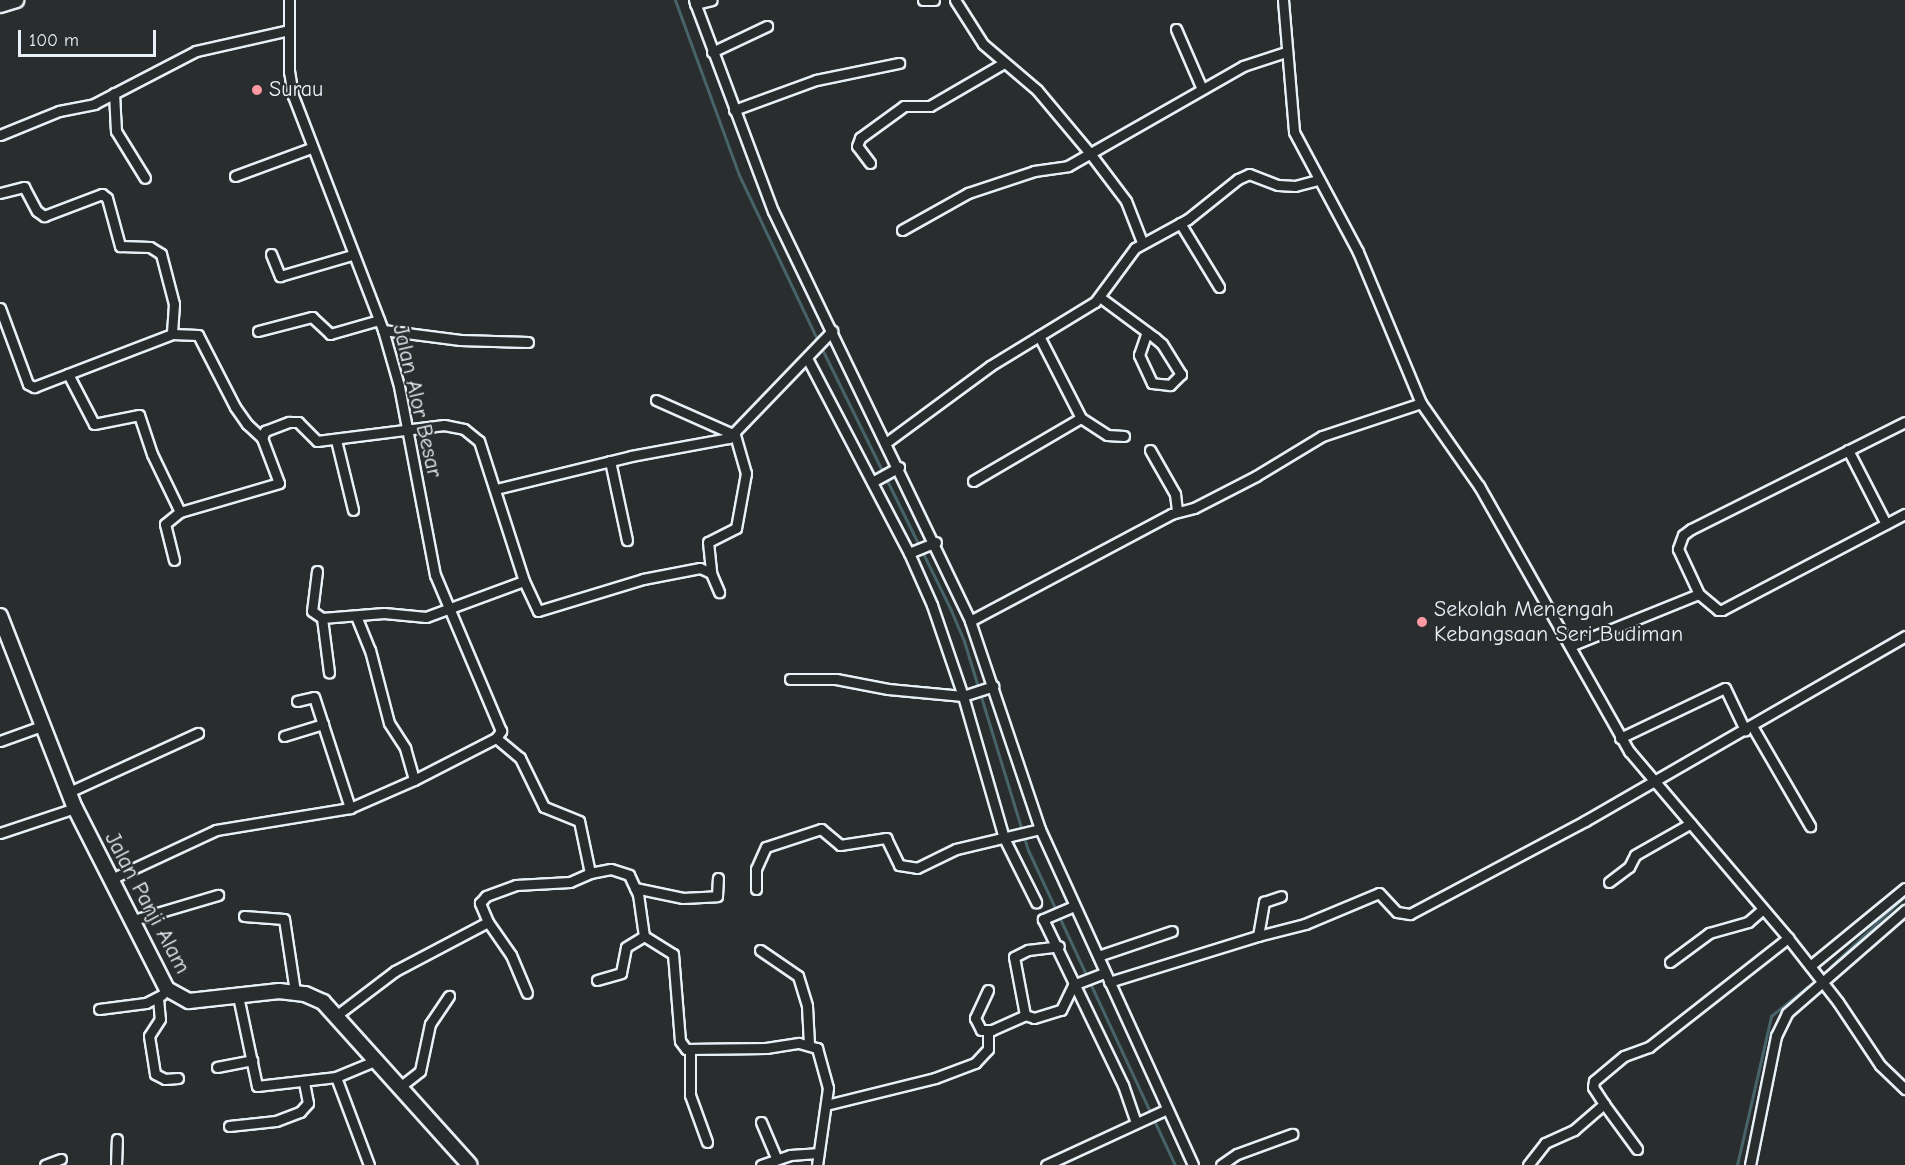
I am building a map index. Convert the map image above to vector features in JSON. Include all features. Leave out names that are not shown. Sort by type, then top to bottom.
[{"type":"main road","points":[[0,5],[16,0]]},
{"type":"main road","name":"Jalan Panji Alam","points":[[0,616],[75,808],[164,994],[200,1002],[238,996],[294,992],[314,997],[337,1015],[470,1165]]},
{"type":"street","name":"Jalan Alor Besar","points":[[289,0],[289,72],[311,148],[383,330],[407,429],[429,553],[448,609],[500,724],[501,731],[496,738]]},
{"type":"street","points":[[712,0],[694,2],[773,211],[829,334],[887,442],[896,469],[970,621],[1036,830],[1098,956],[1104,976],[1163,1111],[1193,1165]]},
{"type":"street","points":[[923,0],[934,0]]},
{"type":"street","points":[[956,0],[974,33],[1053,106],[1089,152],[1126,201],[1142,242]]},
{"type":"street","points":[[1283,0],[1294,132],[1358,252],[1421,403],[1479,486],[1620,738],[1788,938],[1880,1065],[1905,1089]]},
{"type":"street","points":[[712,52],[767,26]]},
{"type":"street","points":[[1176,29],[1202,89]]},
{"type":"street","points":[[0,135],[58,111],[94,104],[196,51],[289,30]]},
{"type":"street","points":[[902,230],[960,196],[1023,174],[1062,168],[1258,60],[1286,52]]},
{"type":"street","points":[[734,110],[816,80],[899,63]]},
{"type":"street","points":[[870,163],[858,146],[870,131],[904,106],[930,106],[1004,63]]},
{"type":"street","points":[[114,93],[116,131],[145,178]]},
{"type":"street","points":[[235,176],[311,148]]},
{"type":"street","points":[[887,442],[990,366],[1101,298],[1108,279],[1142,242],[1180,223],[1249,174],[1278,185],[1295,186],[1318,180]]},
{"type":"street","points":[[0,193],[24,187],[37,211],[44,216],[102,194],[107,198],[120,246],[150,247],[161,254],[174,304],[172,334]]},
{"type":"street","points":[[1180,223],[1219,286]]},
{"type":"street","points":[[271,254],[280,276],[352,255]]},
{"type":"street","points":[[1101,298],[1147,332],[1162,344],[1180,372],[1179,379],[1170,385],[1152,383],[1139,356],[1147,332]]},
{"type":"street","points":[[0,308],[28,384],[33,387],[172,334],[191,333],[203,339],[220,383],[246,424],[262,438],[279,483],[180,512],[164,526],[174,560]]},
{"type":"street","points":[[258,331],[312,317],[330,334],[379,320]]},
{"type":"street","points":[[383,330],[460,340],[528,342]]},
{"type":"street","points":[[496,489],[610,461],[735,435],[829,334]]},
{"type":"street","points":[[1039,336],[1081,418],[1107,435],[1124,436]]},
{"type":"street","points":[[810,355],[910,553],[965,695],[1004,838],[1036,902]]},
{"type":"street","points":[[68,374],[94,424],[139,415],[152,454],[180,512]]},
{"type":"street","points":[[656,400],[735,435],[746,473],[736,528],[708,542],[711,573],[719,592]]},
{"type":"street","points":[[970,621],[1177,511],[1194,508],[1246,481],[1322,436],[1421,403]]},
{"type":"street","points":[[973,481],[1081,418]]},
{"type":"street","points":[[262,438],[266,431],[289,422],[298,422],[317,441],[444,425],[464,429],[479,441],[524,581],[536,608],[542,612],[643,579],[700,568],[711,573]]},
{"type":"street","points":[[1905,422],[1683,535],[1678,549],[1700,594],[1718,610],[1722,610],[1905,514]]},
{"type":"street","points":[[336,440],[353,510]]},
{"type":"street","points":[[1150,450],[1175,494],[1177,511]]},
{"type":"street","points":[[1848,450],[1886,524]]},
{"type":"street","points":[[610,461],[627,540]]},
{"type":"street","points":[[874,481],[896,469]]},
{"type":"street","points":[[910,553],[933,543]]},
{"type":"street","points":[[317,572],[312,611],[322,618],[384,613],[426,617],[524,581]]},
{"type":"street","points":[[1570,646],[1700,594]]},
{"type":"street","points":[[356,616],[370,650],[389,723],[405,748],[414,780]]},
{"type":"street","points":[[322,618],[328,673]]},
{"type":"street","points":[[988,990],[975,1018],[981,1030],[988,1031],[1025,1015],[1034,1018],[1061,1010],[1077,984],[1305,924],[1379,893],[1397,912],[1410,914],[1748,728],[1905,636]]},
{"type":"street","points":[[790,679],[836,679],[888,689],[965,695],[990,687]]},
{"type":"street","points":[[1620,738],[1725,688],[1810,826]]},
{"type":"street","points":[[297,701],[314,697],[350,808]]},
{"type":"street","points":[[284,736],[323,724]]},
{"type":"street","points":[[0,741],[42,726]]},
{"type":"street","points":[[69,792],[198,733]]},
{"type":"street","points":[[109,880],[216,830],[350,808],[414,780],[496,738],[519,758],[544,807],[579,822],[590,873]]},
{"type":"street","points":[[0,833],[75,808]]},
{"type":"street","points":[[1609,882],[1629,867],[1635,855],[1690,823]]},
{"type":"street","points":[[756,889],[756,869],[766,847],[821,829],[840,845],[886,838],[896,862],[912,868],[927,865],[956,849],[1036,830]]},
{"type":"street","points":[[527,993],[511,955],[489,922],[480,903],[486,896],[516,885],[570,882],[590,873],[610,869],[625,873],[636,888],[644,936],[674,954],[680,1041],[690,1050],[809,1044],[819,1051],[826,1074],[826,1105],[817,1165]]},
{"type":"street","points":[[636,888],[683,898],[717,896],[718,878]]},
{"type":"street","points":[[1810,966],[1905,888]]},
{"type":"street","points":[[130,921],[218,895]]},
{"type":"street","points":[[1257,936],[1264,902],[1281,896]]},
{"type":"street","points":[[1072,907],[1044,919],[1077,984],[1139,1121]]},
{"type":"street","points":[[1670,962],[1709,933],[1748,922],[1763,909]]},
{"type":"street","points":[[1750,1165],[1776,1036],[1787,1013],[1905,909]]},
{"type":"street","points":[[244,916],[284,919],[294,992]]},
{"type":"street","points":[[337,1015],[395,971],[489,922]]},
{"type":"street","points":[[1098,956],[1172,931]]},
{"type":"street","points":[[597,980],[621,973],[626,947],[644,936]]},
{"type":"street","points":[[1637,1149],[1593,1087],[1594,1081],[1624,1056],[1648,1047],[1788,938]]},
{"type":"street","points":[[1025,1015],[1014,957],[1028,950],[1059,946]]},
{"type":"street","points":[[760,950],[798,976],[807,1005],[809,1044]]},
{"type":"street","points":[[99,1009],[122,1008],[164,994],[160,1019],[149,1036],[155,1074],[165,1079],[177,1078]]},
{"type":"street","points":[[238,996],[259,1088],[336,1077],[377,1060]]},
{"type":"street","points":[[401,1086],[420,1071],[430,1024],[449,996]]},
{"type":"street","points":[[826,1105],[935,1078],[975,1063],[988,1049],[988,1031]]},
{"type":"street","points":[[690,1050],[690,1095],[707,1142]]},
{"type":"street","points":[[217,1067],[252,1060]]},
{"type":"street","points":[[336,1077],[369,1165]]},
{"type":"street","points":[[229,1126],[276,1121],[300,1112],[308,1103],[304,1082]]},
{"type":"street","points":[[1528,1165],[1545,1143],[1574,1130],[1604,1104]]},
{"type":"street","points":[[1046,1165],[1163,1111]]},
{"type":"street","points":[[761,1122],[776,1158]]},
{"type":"street","points":[[1221,1165],[1237,1154],[1292,1134]]},
{"type":"street","points":[[116,1165],[117,1139]]},
{"type":"street","points":[[761,1165],[776,1158],[817,1153]]},
{"type":"street","points":[[45,1165],[61,1159]]},
{"type":"waterway","points":[[675,0],[739,175],[818,341]]},
{"type":"waterway","points":[[821,347],[950,608],[964,641],[1028,850],[1175,1165]]},
{"type":"waterway","points":[[1830,967],[1905,896]]},
{"type":"waterway","points":[[1737,1165],[1771,1016],[1807,987]]},
{"type":"place","name":"Surau","points":[[257,90]]},
{"type":"place","name":"Sekolah Menengah Kebangsaan Seri Budiman","points":[[1422,622]]}]
